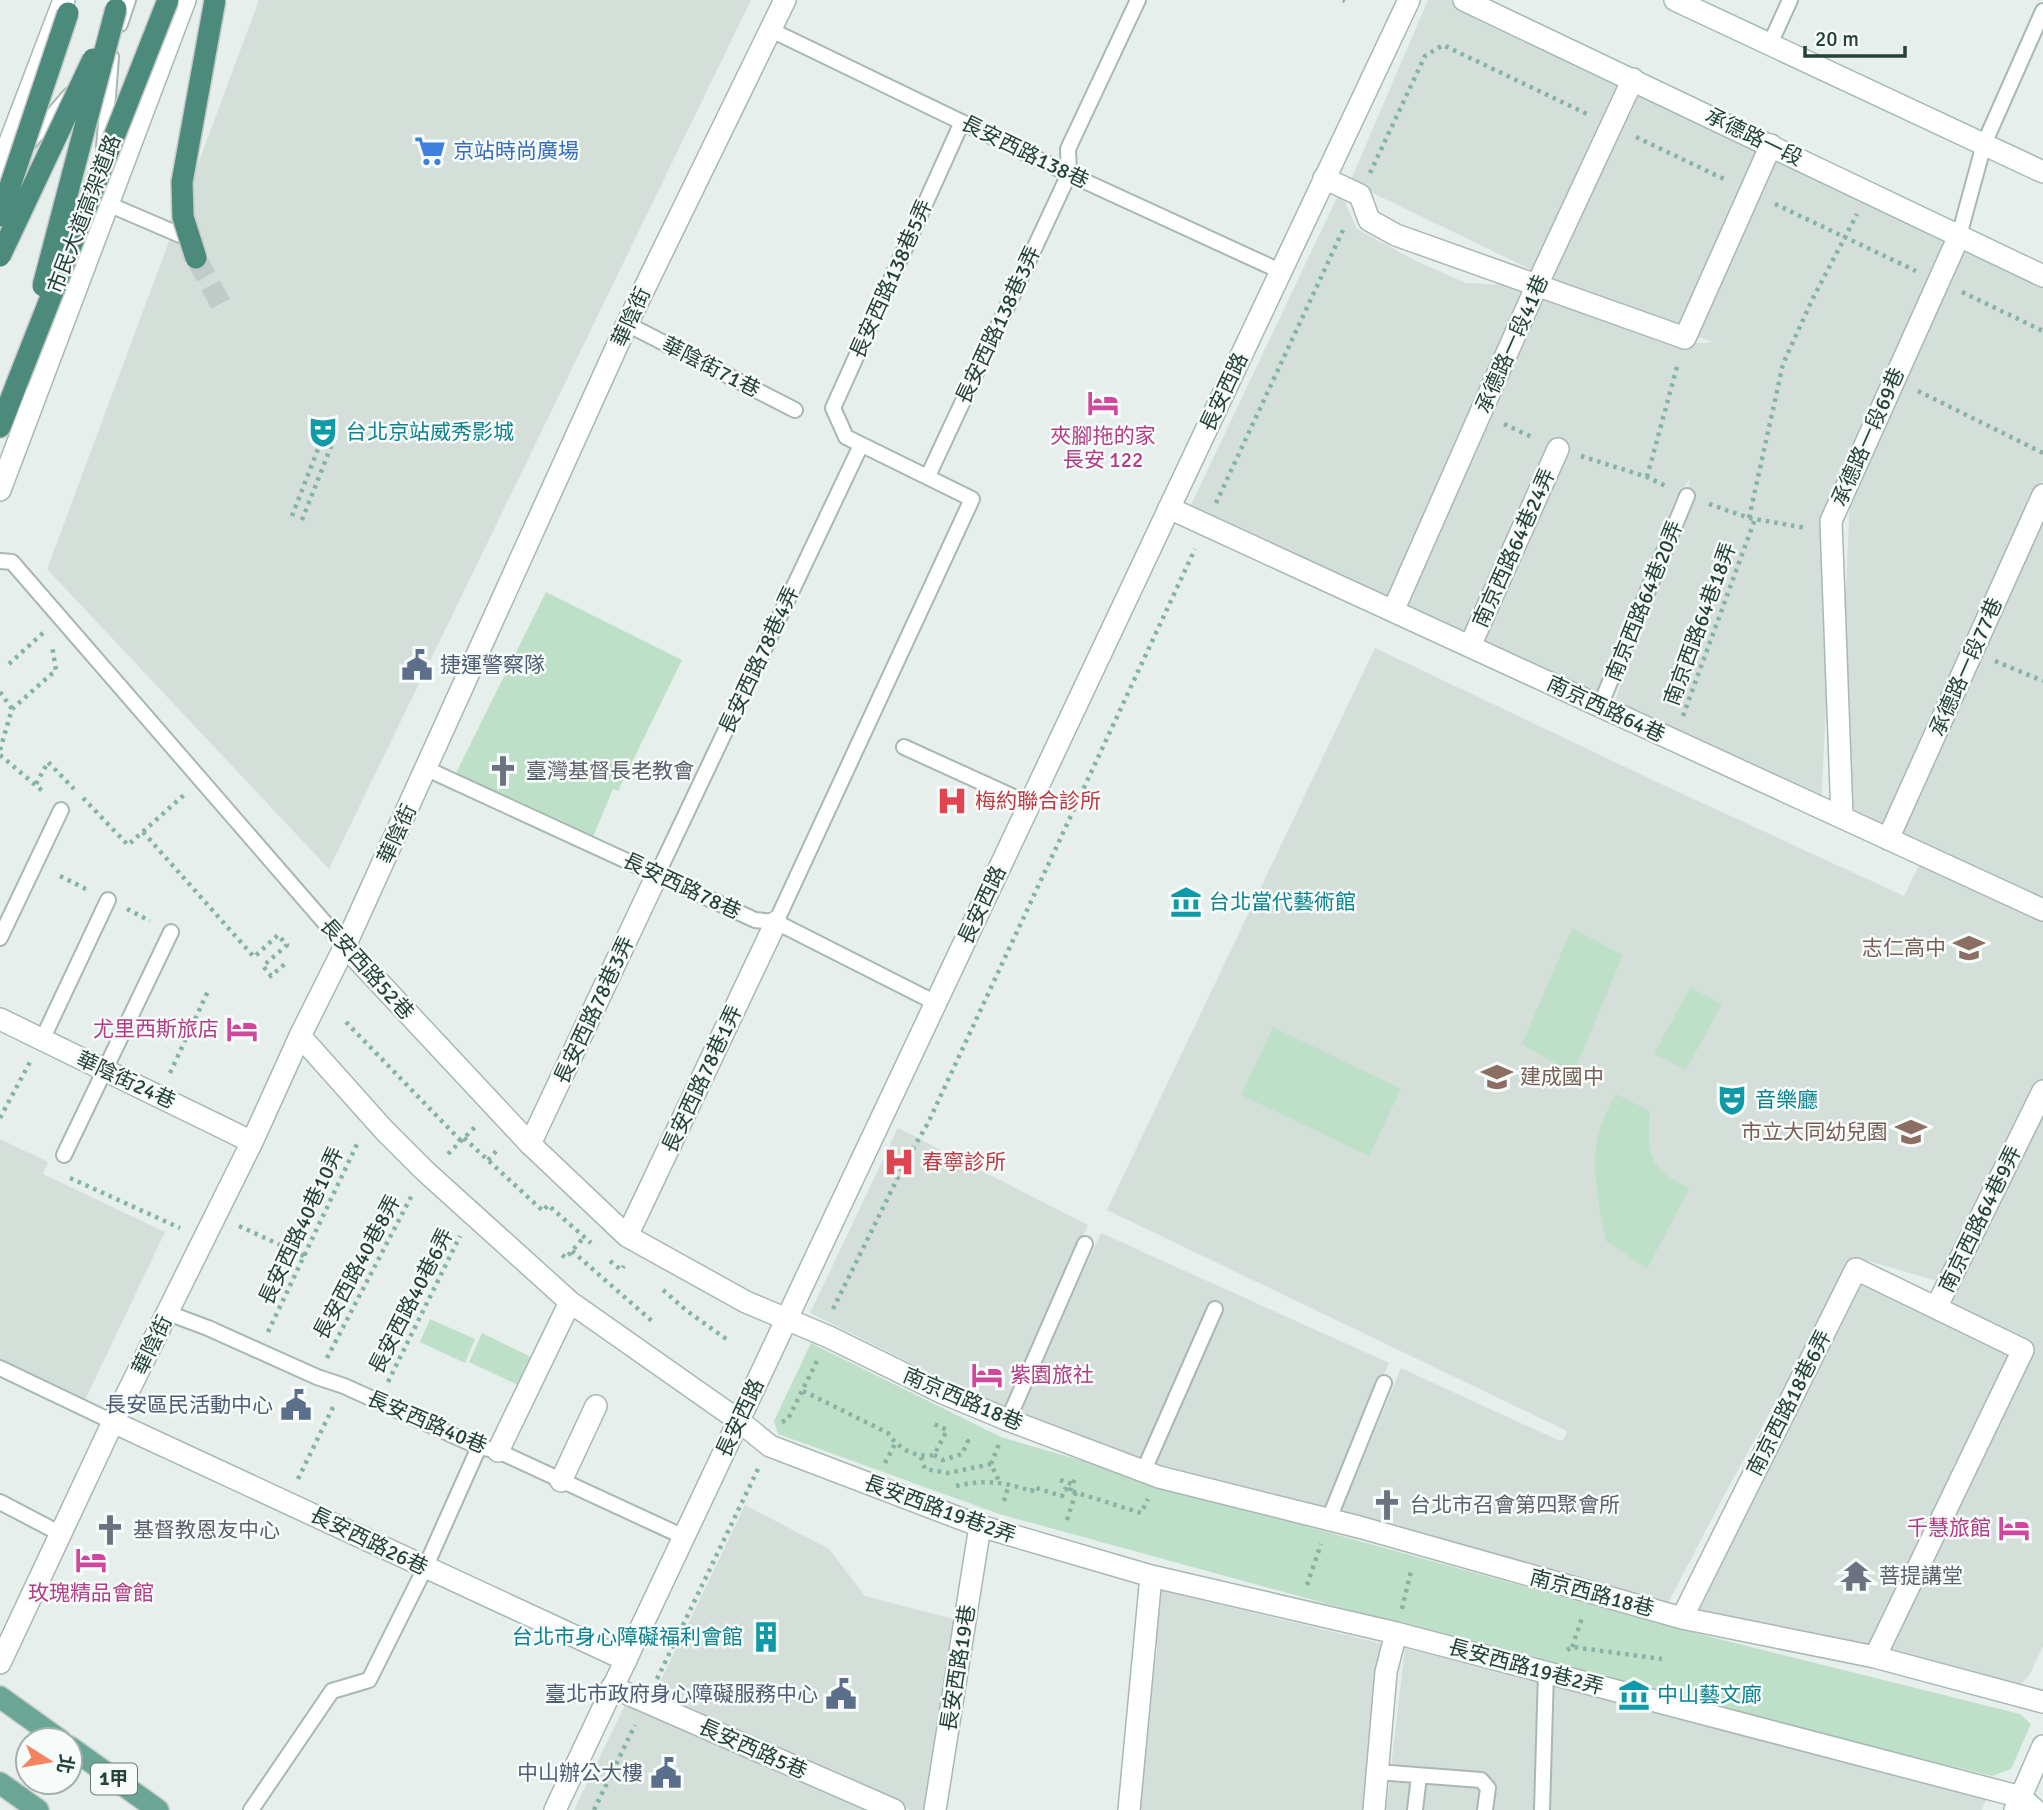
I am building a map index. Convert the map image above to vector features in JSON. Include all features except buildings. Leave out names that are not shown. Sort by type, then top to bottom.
[{"type":"highway","points":[[0,216],[73,0]]},
{"type":"highway","name":"市民大道高架道路","points":[[0,427],[168,0]]},
{"type":"highway","points":[[195,249],[183,217],[182,182],[215,0]]},
{"type":"highway","points":[[17,383],[122,3]]},
{"type":"highway","points":[[0,256],[122,3]]},
{"type":"main road","points":[[0,1697],[40,1726]]},
{"type":"main road","name":"1甲","points":[[84,1757],[158,1810]]},
{"type":"main road","points":[[0,1783],[38,1810]]},
{"type":"street","points":[[0,168],[64,0]]},
{"type":"street","points":[[0,490],[185,0]]},
{"type":"street","name":"華陰街","points":[[0,1663],[113,1422],[216,1216],[345,946],[627,324],[785,0]]},
{"type":"street","name":"長安西路","points":[[555,1810],[1409,0]]},
{"type":"street","name":"承德路一段","points":[[1464,0],[2043,276]]},
{"type":"street","points":[[1675,0],[2043,172]]},
{"type":"street","name":"承德路一段41巷","points":[[1393,611],[1537,285],[1633,79]]},
{"type":"street","points":[[1324,178],[1360,195],[1369,220],[1396,235],[1685,338],[1771,145]]},
{"type":"street","name":"承德路一段69巷","points":[[1842,817],[1831,521],[1959,236]]},
{"type":"street","name":"南京西路64巷24弄","points":[[1470,646],[1558,449]]},
{"type":"street","name":"承德路一段77巷","points":[[1888,839],[2043,495]]},
{"type":"street","name":"南京西路64巷","points":[[1169,508],[1888,839],[2040,902]]},
{"type":"street","name":"長安西路78巷3弄","points":[[530,1144],[657,875]]},
{"type":"street","name":"長安西路78巷1弄","points":[[627,1236],[776,922]]},
{"type":"street","name":"長安西路52巷","points":[[345,946],[530,1144],[627,1236],[746,1302],[787,1319]]},
{"type":"street","name":"華陰街24巷","points":[[0,1020],[252,1142]]},
{"type":"street","name":"長安西路19巷2弄","points":[[300,1036],[425,1171],[570,1303],[738,1420],[770,1446],[980,1526],[1151,1576],[1396,1633],[1546,1672],[2024,1806]]},
{"type":"street","name":"南京西路64巷9弄","points":[[1936,1308],[2043,1091]]},
{"type":"street","name":"南京西路18巷6弄","points":[[1682,1618],[1856,1269],[1936,1308]]},
{"type":"street","points":[[488,1449],[570,1303]]},
{"type":"street","points":[[1875,1657],[2023,1350],[1936,1308]]},
{"type":"street","name":"南京西路18巷","points":[[787,1319],[943,1393],[1152,1474],[1682,1618],[1875,1657],[2043,1702]]},
{"type":"street","points":[[561,1481],[596,1406]]},
{"type":"street","name":"長安西路26巷","points":[[113,1422],[626,1660]]},
{"type":"street","name":"長安西路19巷","points":[[935,1810],[980,1526]]},
{"type":"street","points":[[1129,1810],[1151,1576]]},
{"type":"street","points":[[1374,1810],[1386,1672],[1396,1633]]},
{"type":"street","name":"長安西路5巷","points":[[612,1688],[894,1810]]},
{"type":"street","points":[[2024,1806],[2043,1746]]},
{"type":"lane","name":"長安西路138巷3弄","points":[[928,476],[1069,174],[1068,149],[1138,0]]},
{"type":"lane","points":[[1770,44],[1790,0]]},
{"type":"lane","points":[[98,230],[112,46],[122,3]]},
{"type":"lane","points":[[1959,236],[1984,144],[2043,11]]},
{"type":"lane","name":"長安西路138巷","points":[[771,30],[1069,174],[1280,271]]},
{"type":"lane","points":[[0,177],[112,46]]},
{"type":"lane","name":"長安西路138巷5弄","points":[[861,445],[846,437],[833,408],[962,122]]},
{"type":"lane","points":[[108,204],[195,249]]},
{"type":"lane","name":"華陰街71巷","points":[[627,324],[795,410]]},
{"type":"lane","points":[[776,922],[972,499],[861,445]]},
{"type":"lane","name":"長安西路78巷4弄","points":[[657,875],[861,445]]},
{"type":"lane","name":"南京西路64巷20弄","points":[[1600,706],[1687,496]]},
{"type":"lane","name":"長安西路52巷","points":[[0,561],[12,562],[345,946]]},
{"type":"lane","points":[[904,747],[1029,804]]},
{"type":"lane","name":"長安西路78巷","points":[[427,769],[755,920],[776,922],[936,1003]]},
{"type":"lane","points":[[0,937],[61,810]]},
{"type":"lane","points":[[42,1040],[108,900]]},
{"type":"lane","points":[[64,1155],[171,932]]},
{"type":"lane","points":[[1008,1420],[1085,1244]]},
{"type":"lane","points":[[1152,1474],[1215,1309]]},
{"type":"lane","name":"長安西路40巷","points":[[168,1313],[344,1386],[684,1537]]},
{"type":"lane","points":[[0,1368],[113,1422]]},
{"type":"lane","points":[[1329,1520],[1384,1383]]},
{"type":"lane","points":[[251,1810],[332,1691],[369,1680],[488,1449]]},
{"type":"lane","points":[[0,1502],[61,1534]]},
{"type":"lane","points":[[1542,1810],[1546,1672]]},
{"type":"lane","points":[[1377,1772],[1481,1780],[1488,1788],[1485,1810]]},
{"type":"lane","points":[[1415,1810],[1419,1776]]},
{"type":"path","points":[[594,1810],[779,1423],[788,1419],[837,1322],[832,1310],[928,1122],[1425,56]]},
{"type":"path","name":"南京西路64巷18弄","points":[[1674,740],[1752,519],[1783,365],[1812,300],[1868,192]]},
{"type":"path","points":[[1647,477],[1685,338]]},
{"type":"path","points":[[1894,379],[2043,453]]},
{"type":"path","points":[[292,516],[323,436]]},
{"type":"path","points":[[302,520],[334,439]]},
{"type":"path","points":[[1687,496],[1752,519],[1831,532]]},
{"type":"path","points":[[9,664],[49,627]]},
{"type":"path","points":[[1973,651],[2043,681]]},
{"type":"path","points":[[0,750],[12,709],[56,670]]},
{"type":"path","points":[[0,692],[12,709]]},
{"type":"path","points":[[0,755],[36,784]]},
{"type":"path","points":[[128,845],[191,789]]},
{"type":"path","points":[[143,832],[254,957],[278,935],[286,945],[263,966],[271,976],[287,962]]},
{"type":"path","points":[[159,1096],[209,989]]},
{"type":"path","points":[[346,1022],[463,1140],[543,1211],[548,1205]]},
{"type":"path","points":[[0,1118],[42,1040]]},
{"type":"path","name":"長安西路40巷10弄","points":[[259,1351],[371,1115]]},
{"type":"path","points":[[444,1157],[478,1125],[468,1115]]},
{"type":"path","points":[[488,1160],[498,1150]]},
{"type":"path","name":"長安西路40巷8弄","points":[[317,1377],[425,1171]]},
{"type":"path","points":[[62,1174],[204,1240]]},
{"type":"path","name":"長安西路40巷6弄","points":[[378,1402],[472,1214]]},
{"type":"path","points":[[216,1216],[304,1256]]},
{"type":"path","points":[[561,1254],[566,1258],[584,1237]]},
{"type":"path","points":[[572,1251],[653,1322]]},
{"type":"path","points":[[687,1311],[729,1341]]},
{"type":"path","points":[[287,1502],[344,1386]]},
{"type":"path","points":[[803,1391],[888,1433],[895,1444],[921,1457],[934,1455],[943,1460],[962,1454],[968,1441],[962,1438]]},
{"type":"path","points":[[934,1424],[947,1430],[934,1455]]},
{"type":"path","points":[[999,1481],[991,1464],[1000,1443]]},
{"type":"path","points":[[883,1467],[895,1444]]},
{"type":"path","points":[[921,1457],[925,1469],[947,1474],[991,1464]]},
{"type":"path","points":[[944,1489],[977,1481],[999,1481],[1062,1496],[1065,1489],[1141,1513],[1152,1474]]},
{"type":"path","points":[[1067,1520],[1075,1476],[1083,1478]]},
{"type":"path","points":[[1060,1480],[1072,1484]]},
{"type":"path","points":[[1004,1501],[1009,1484]]},
{"type":"path","points":[[992,1499],[1016,1505]]},
{"type":"path","points":[[1054,1516],[1080,1524]]},
{"type":"path","points":[[1298,1611],[1329,1520]]},
{"type":"path","points":[[1401,1569],[1411,1571],[1406,1593]]},
{"type":"path","points":[[1562,1654],[1572,1647],[1662,1659]]},
{"type":"shaded area","points":[[259,0],[751,0],[329,869],[47,569]]},
{"type":"shaded area","points":[[1428,0],[1458,0],[1631,80],[1536,272],[1350,182]]},
{"type":"shaded area","points":[[1644,87],[1952,230],[1836,495],[1821,810],[1611,712],[1687,496],[1690,479],[1674,502],[1598,701],[1404,610],[1543,292],[1659,342],[1673,345],[1713,342],[1549,278],[1629,109]]},
{"type":"shaded area","points":[[1340,191],[1357,229],[1416,261],[1466,283],[1529,286],[1392,604],[1190,507]]},
{"type":"shaded area","points":[[1966,237],[2043,273],[2043,480],[1885,832],[1839,808],[1851,734],[1846,698],[1844,636],[1850,494]]},
{"type":"shaded area","points":[[2043,511],[2043,898],[1897,838]]},
{"type":"shaded area","name":"建成國中","points":[[1375,648],[1904,896],[1921,861],[2043,914],[2043,1083],[1937,1281],[1858,1258],[1854,1261],[1728,1488],[1667,1605],[1574,1581],[1341,1512],[1401,1368],[1560,1441],[1565,1438],[1567,1431],[1107,1210]]},
{"type":"shaded area","points":[[2043,1111],[2043,1646],[2029,1676],[2020,1685],[1885,1653],[2035,1345],[1984,1323],[1951,1304]]},
{"type":"shaded area","points":[[898,1128],[1088,1225],[1005,1410],[810,1313]]},
{"type":"shaded area","points":[[0,1139],[48,1162],[43,1174],[165,1232],[85,1400],[0,1359]]},
{"type":"shaded area","points":[[1101,1233],[1389,1363],[1325,1507],[1155,1463],[1223,1310],[1220,1303],[1214,1301],[1208,1306],[1141,1458],[1017,1415]]},
{"type":"shaded area","points":[[1859,1280],[2010,1356],[1977,1425],[1952,1468],[1944,1497],[1872,1646],[1695,1611]]},
{"type":"shaded area","points":[[745,1505],[829,1549],[865,1596],[957,1620],[927,1810],[911,1810],[651,1701]]},
{"type":"shaded area","points":[[1155,1589],[1392,1646],[1373,1810],[1132,1810],[1148,1680],[1157,1654]]},
{"type":"shaded area","points":[[1405,1648],[1986,1799],[1982,1810],[1386,1810]]},
{"type":"shaded area","points":[[627,1701],[876,1810],[574,1810]]},
{"type":"green space","points":[[546,592],[682,660],[618,791],[613,789],[593,837],[455,775]]},
{"type":"green space","points":[[1572,928],[1623,955],[1573,1074],[1522,1044]]},
{"type":"green space","points":[[1690,987],[1722,1004],[1686,1070],[1654,1054]]},
{"type":"green space","points":[[1273,1027],[1401,1089],[1369,1156],[1241,1095]]},
{"type":"green space","points":[[1616,1094],[1650,1111],[1650,1147],[1655,1163],[1669,1177],[1689,1189],[1647,1269],[1606,1241],[1598,1202],[1596,1148],[1599,1131]]},
{"type":"green space","points":[[430,1319],[475,1339],[465,1363],[420,1342]]},
{"type":"green space","points":[[482,1333],[533,1358],[520,1386],[469,1362]]},
{"type":"green space","points":[[811,1343],[1001,1437],[1323,1531],[1671,1627],[2020,1714],[2031,1724],[2011,1769],[1992,1776],[1653,1693],[999,1514],[778,1434],[774,1421]]},
{"type":"tunnel","points":[[196,258],[225,312]]},
{"type":"place","name":"京站時尚廣場","points":[[430,151]]},
{"type":"place","name":"夾腳拖的家 長安 122","points":[[1103,403]]},
{"type":"place","name":"台北京站威秀影城","points":[[323,432]]},
{"type":"place","name":"捷運警察隊","points":[[417,665]]},
{"type":"place","name":"臺灣基督長老教會","points":[[503,771]]},
{"type":"place","name":"梅約聯合診所","points":[[952,801]]},
{"type":"place","name":"台北當代藝術館","points":[[1186,902]]},
{"type":"place","name":"志仁高中","points":[[1969,948]]},
{"type":"place","name":"尤里西斯旅店","points":[[242,1029]]},
{"type":"place","name":"建成國中","points":[[1497,1077]]},
{"type":"place","name":"音樂廳","points":[[1732,1100]]},
{"type":"place","name":"市立大同幼兒園","points":[[1911,1132]]},
{"type":"place","name":"春寧診所","points":[[899,1162]]},
{"type":"place","name":"紫園旅社","points":[[987,1375]]},
{"type":"place","name":"長安區民活動中心","points":[[296,1405]]},
{"type":"place","name":"台北市召會第四聚會所","points":[[1387,1505]]},
{"type":"place","name":"千慧旅館","points":[[2014,1528]]},
{"type":"place","name":"基督教恩友中心","points":[[110,1530]]},
{"type":"place","name":"玫瑰精品會館","points":[[91,1560]]},
{"type":"place","name":"菩提講堂","points":[[1856,1576]]},
{"type":"place","name":"台北市身心障礙福利會館","points":[[766,1637]]},
{"type":"place","name":"臺北市政府身心障礙服務中心","points":[[841,1694]]},
{"type":"place","name":"中山藝文廊","points":[[1634,1695]]},
{"type":"place","name":"中山辦公大樓","points":[[666,1773]]}]
